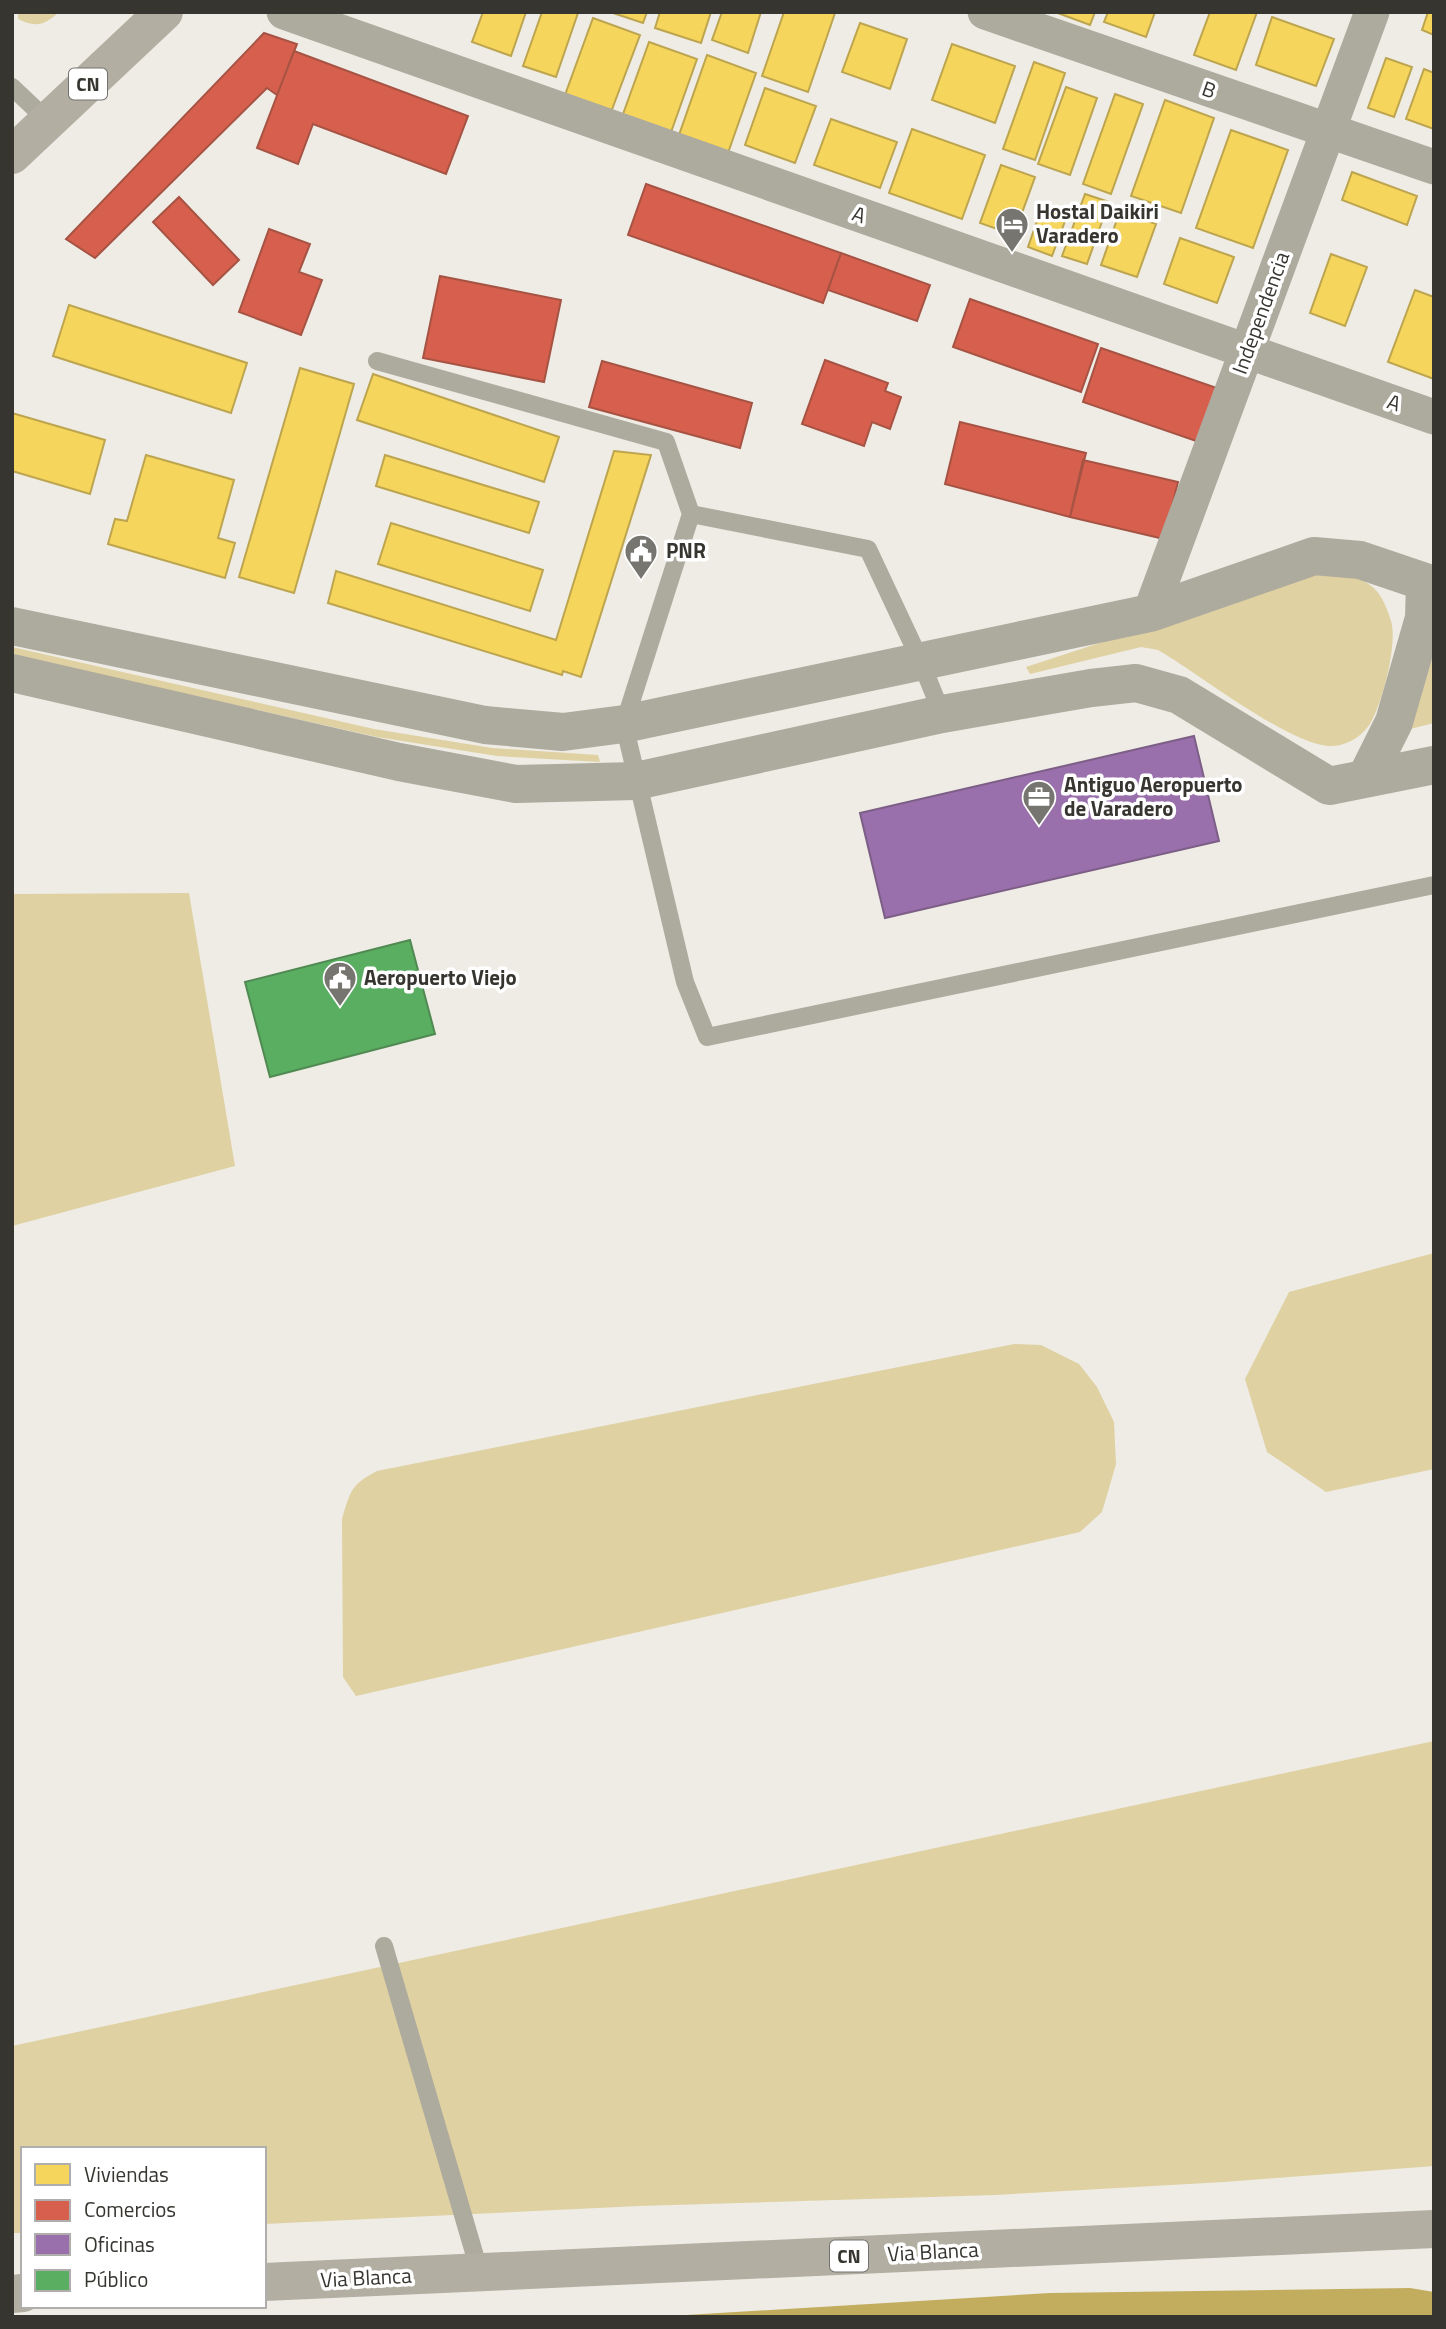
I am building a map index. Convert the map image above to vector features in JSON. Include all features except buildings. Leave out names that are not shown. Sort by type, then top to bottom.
[{"type":"highway","name":"CN","points":[[12,155],[164,12]]},
{"type":"highway","name":"Via Blanca","points":[[266,2282],[1434,2229]]},
{"type":"street","name":"A","points":[[284,12],[1434,418]]},
{"type":"street","name":"B","points":[[985,12],[1434,167]]},
{"type":"street","name":"Independencia","points":[[1150,613],[1372,12]]},
{"type":"street","points":[[12,626],[485,725],[563,732],[624,724],[1150,613],[1314,556],[1360,559],[1429,584],[1424,618],[1394,722],[1366,778]]},
{"type":"street","points":[[12,673],[399,762],[516,784],[635,781],[942,714],[1090,688],[1136,683],[1179,695],[1329,786],[1434,765]]},
{"type":"lane","points":[[12,87],[48,121]]},
{"type":"lane","points":[[377,361],[666,442],[691,514],[624,724],[635,781],[685,982],[707,1037],[1434,885]]},
{"type":"lane","points":[[691,514],[869,549],[942,714]]},
{"type":"lane","points":[[384,1946],[480,2273]]},
{"type":"shaded area","points":[[18,12],[59,12],[45,22],[30,24],[18,19]]},
{"type":"shaded area","points":[[1342,570],[1378,592],[1388,612],[1393,631],[1388,674],[1375,715],[1363,732],[1344,744],[1317,744],[1296,736],[1246,708],[1158,650],[1141,647],[1030,674],[1026,667],[1319,571]]},
{"type":"shaded area","points":[[12,647],[374,729],[492,748],[598,755],[600,762],[497,756],[377,737],[12,655]]},
{"type":"shaded area","points":[[1434,653],[1434,723],[1410,729]]},
{"type":"shaded area","points":[[189,893],[235,1166],[12,1226],[12,894]]},
{"type":"shaded area","points":[[1434,1253],[1434,1469],[1326,1492],[1267,1452],[1245,1379],[1289,1292]]},
{"type":"shaded area","points":[[1014,1344],[1041,1345],[1079,1364],[1097,1387],[1114,1422],[1116,1464],[1102,1512],[1080,1532],[356,1696],[343,1677],[342,1519],[353,1490],[362,1480],[377,1471]]},
{"type":"shaded area","points":[[1434,1741],[1434,2166],[1224,2182],[995,2195],[639,2206],[266,2224],[266,2147],[21,2147],[21,2233],[12,2233],[12,2046]]},
{"type":"shaded area","points":[[1410,2288],[1434,2292],[1434,2317],[653,2317],[1050,2293]]},
{"type":"place","name":"Hostal Daikiri Varadero","points":[[1012,254]]},
{"type":"place","name":"PNR","points":[[641,581]]},
{"type":"place","name":"Antiguo Aeropuerto de Varadero","points":[[1039,827]]},
{"type":"place","name":"Aeropuerto Viejo","points":[[340,1008]]}]
